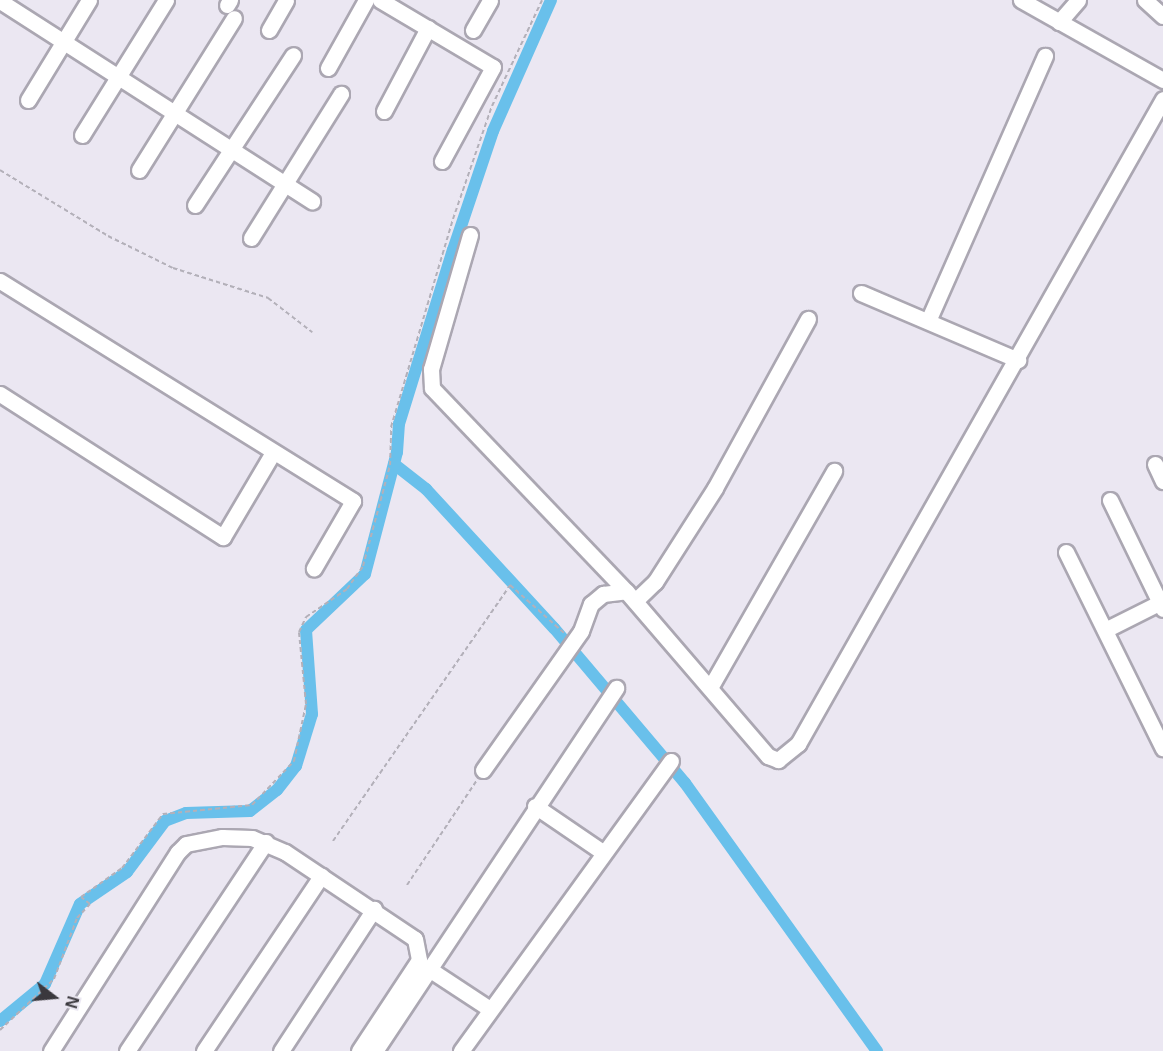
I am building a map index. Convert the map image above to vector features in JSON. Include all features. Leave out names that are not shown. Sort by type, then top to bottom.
[{"type":"street","points":[[28,100],[89,0]]},
{"type":"street","points":[[82,135],[166,0]]},
{"type":"street","points":[[269,30],[286,0]]},
{"type":"street","points":[[328,68],[366,0]]},
{"type":"street","points":[[380,0],[493,67],[442,161]]},
{"type":"street","points":[[473,30],[490,0]]},
{"type":"street","points":[[1021,0],[1163,80]]},
{"type":"street","points":[[1059,22],[1078,0]]},
{"type":"street","points":[[1145,0],[1163,16]]},
{"type":"street","points":[[5,7],[312,201]]},
{"type":"street","points":[[139,170],[175,114],[231,8]]},
{"type":"street","points":[[384,111],[428,28]]},
{"type":"street","points":[[195,205],[293,55]]},
{"type":"street","points":[[928,321],[1045,57]]},
{"type":"street","points":[[251,238],[341,94]]},
{"type":"street","points":[[470,235],[431,369],[432,388],[630,596],[711,686],[768,756],[778,760],[790,755],[1018,360],[1163,99]]},
{"type":"street","points":[[0,281],[272,454],[353,501],[314,568]]},
{"type":"street","points":[[861,293],[1018,360]]},
{"type":"street","points":[[483,770],[573,641],[598,597],[630,596],[655,582],[715,488],[808,319]]},
{"type":"street","points":[[0,394],[223,537],[272,454]]},
{"type":"street","points":[[1155,464],[1163,481]]},
{"type":"street","points":[[711,686],[834,471]]},
{"type":"street","points":[[1106,630],[1162,604],[1110,500]]},
{"type":"street","points":[[1066,552],[1163,748]]},
{"type":"street","points":[[375,1051],[535,806],[616,688]]},
{"type":"street","points":[[461,1051],[671,761]]},
{"type":"street","points":[[535,806],[604,853]]},
{"type":"street","points":[[51,1051],[186,844],[222,837],[266,842],[408,931],[420,949],[419,960],[359,1051]]},
{"type":"street","points":[[128,1051],[266,842]]},
{"type":"street","points":[[204,1051],[321,876]]},
{"type":"street","points":[[281,1051],[374,909]]},
{"type":"street","points":[[429,969],[490,1009]]},
{"type":"path","points":[[0,170],[108,236],[172,268],[267,298],[312,332]]},
{"type":"path","points":[[333,841],[510,585],[573,641]]},
{"type":"path","points":[[407,885],[483,770]]},
{"type":"waterway","points":[[0,1021],[45,984],[80,904],[127,872],[165,821],[186,813],[250,811],[277,790],[296,766],[312,714],[306,630],[365,574],[397,452],[399,424],[453,250],[493,131],[551,0]]},
{"type":"waterway","points":[[394,464],[426,489],[554,628],[685,783],[877,1051]]}]
